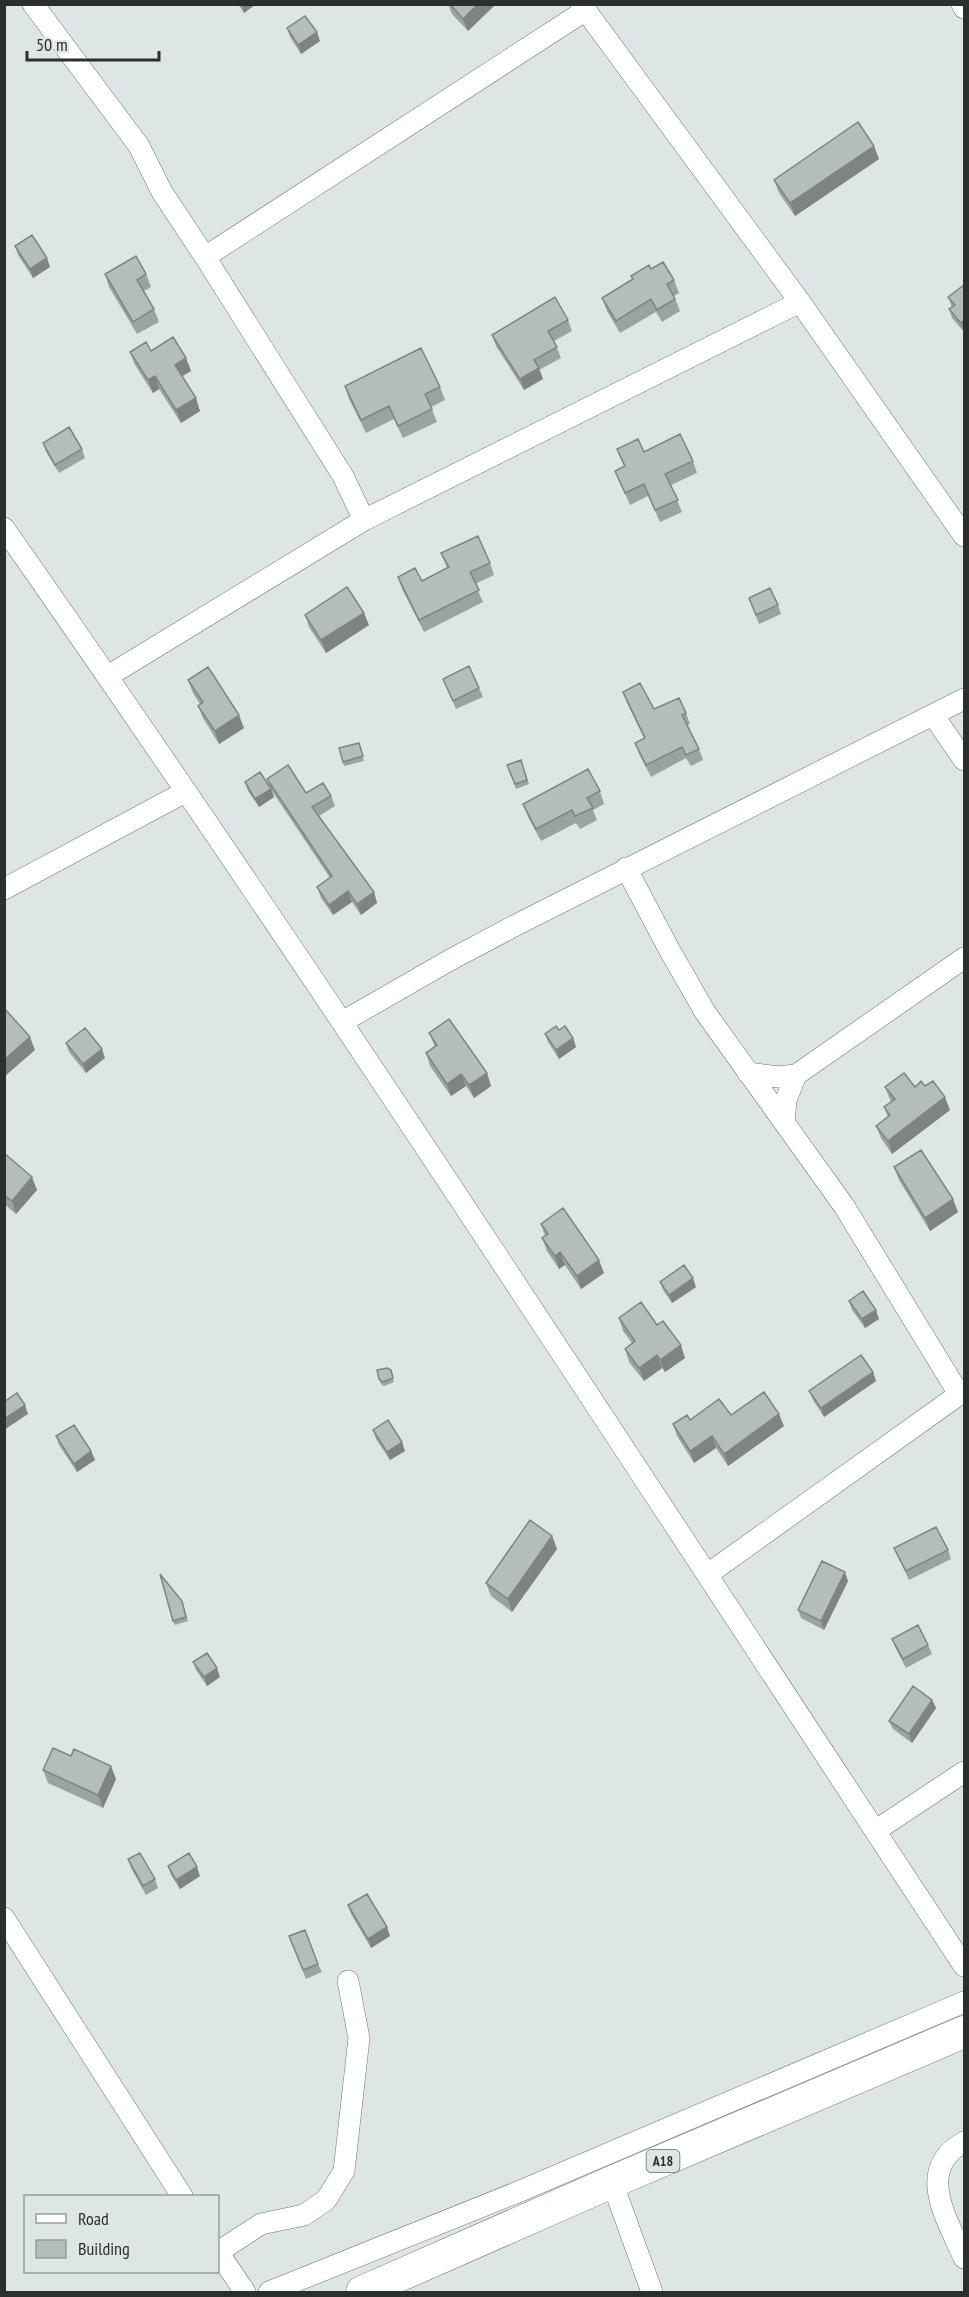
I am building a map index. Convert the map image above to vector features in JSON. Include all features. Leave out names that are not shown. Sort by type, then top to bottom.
[{"type":"highway","name":"A18","points":[[362,2292],[612,2182],[964,2032]]},
{"type":"street","points":[[33,4],[140,146],[162,192],[206,257],[343,476],[364,520]]},
{"type":"street","points":[[206,257],[583,8],[800,302],[964,536]]},
{"type":"street","points":[[108,676],[364,520],[800,302]]},
{"type":"street","points":[[4,528],[108,676],[342,1022],[708,1574],[964,1966]]},
{"type":"street","points":[[342,1022],[450,960],[626,868],[964,699]]},
{"type":"street","points":[[933,715],[964,760]]},
{"type":"street","points":[[4,889],[185,792]]},
{"type":"street","points":[[626,868],[705,1012],[844,1206],[962,1393],[708,1574]]},
{"type":"street","points":[[748,1073],[778,1077],[796,1075],[964,958]]},
{"type":"street","points":[[784,1122],[786,1100],[796,1075]]},
{"type":"street","points":[[875,1831],[964,1772]]},
{"type":"street","points":[[4,1918],[181,2195]]},
{"type":"street","points":[[219,2251],[261,2223],[304,2215],[326,2200],[344,2171],[360,2038],[348,1981]]},
{"type":"street","points":[[268,2292],[518,2192],[964,2002]]},
{"type":"street","points":[[964,2142],[942,2162],[937,2181],[940,2203],[964,2258]]},
{"type":"street","points":[[612,2182],[652,2292]]},
{"type":"street","points":[[219,2254],[244,2292]]},
{"type":"building","points":[[450,4],[478,4],[463,19]]},
{"type":"building","points":[[305,16],[317,32],[298,45],[287,28]]},
{"type":"building","points":[[858,122],[874,146],[790,203],[774,180]]},
{"type":"building","points":[[32,235],[47,258],[30,269],[15,246]]},
{"type":"building","points":[[136,256],[146,274],[137,280],[154,309],[133,322],[105,274]]},
{"type":"building","points":[[663,262],[674,280],[667,284],[675,299],[657,310],[651,299],[616,321],[602,298],[633,279],[631,276],[649,265],[651,269]]},
{"type":"building","points":[[964,285],[964,320],[961,323],[949,309],[955,305],[948,297]]},
{"type":"building","points":[[555,297],[568,320],[548,331],[557,347],[534,360],[539,368],[520,379],[492,335]]},
{"type":"building","points":[[173,337],[186,358],[175,365],[196,398],[176,410],[155,376],[148,380],[130,352],[146,342],[151,351]]},
{"type":"building","points":[[421,348],[440,387],[425,394],[432,409],[398,426],[389,406],[361,420],[345,386]]},
{"type":"building","points":[[69,427],[82,449],[55,465],[43,443]]},
{"type":"building","points":[[680,434],[693,461],[665,474],[678,500],[655,510],[644,484],[625,493],[615,471],[625,466],[617,449],[638,439],[644,452]]},
{"type":"building","points":[[478,536],[490,563],[470,572],[479,590],[419,620],[398,577],[415,568],[422,581],[449,567],[441,553]]},
{"type":"building","points":[[347,587],[364,613],[321,640],[305,615]]},
{"type":"building","points":[[770,588],[778,605],[756,615],[749,598]]},
{"type":"building","points":[[469,666],[479,688],[453,701],[443,679]]},
{"type":"building","points":[[208,667],[239,715],[215,731],[198,706],[203,702],[188,680]]},
{"type":"building","points":[[640,683],[654,709],[679,698],[686,713],[682,715],[699,749],[686,755],[682,747],[646,765],[635,743],[645,738],[623,692]]},
{"type":"building","points":[[359,743],[363,756],[343,762],[339,748]]},
{"type":"building","points":[[521,760],[527,780],[515,784],[507,765]]},
{"type":"building","points":[[288,765],[306,793],[323,783],[331,796],[312,807],[374,892],[357,904],[348,891],[329,905],[317,887],[332,876],[267,779]]},
{"type":"building","points":[[588,769],[600,791],[587,798],[593,808],[575,816],[572,810],[536,829],[523,804]]},
{"type":"building","points":[[260,772],[271,789],[255,799],[245,782]]},
{"type":"building","points":[[4,1008],[30,1037],[4,1060]]},
{"type":"building","points":[[449,1019],[487,1073],[469,1085],[461,1074],[447,1084],[426,1053],[437,1045],[429,1033]]},
{"type":"building","points":[[556,1026],[559,1030],[565,1026],[573,1038],[556,1050],[545,1034]]},
{"type":"building","points":[[85,1028],[102,1049],[83,1064],[66,1043]]},
{"type":"building","points":[[904,1073],[915,1087],[921,1081],[925,1086],[933,1081],[945,1097],[888,1141],[876,1126],[890,1115],[884,1107],[895,1099],[885,1087]]},
{"type":"building","points":[[921,1150],[953,1199],[925,1218],[894,1167]]},
{"type":"building","points":[[4,1153],[32,1177],[12,1201],[4,1195]]},
{"type":"building","points":[[563,1208],[599,1260],[577,1276],[560,1252],[555,1256],[542,1238],[548,1234],[541,1224]]},
{"type":"building","points":[[684,1265],[693,1278],[669,1295],[660,1282]]},
{"type":"building","points":[[863,1291],[876,1310],[862,1319],[849,1301]]},
{"type":"building","points":[[641,1302],[657,1325],[663,1321],[681,1345],[660,1360],[657,1355],[639,1368],[625,1349],[635,1341],[619,1318]]},
{"type":"building","points":[[861,1355],[873,1372],[821,1408],[809,1391]]},
{"type":"building","points":[[387,1368],[391,1370],[393,1378],[383,1382],[379,1379],[377,1370]]},
{"type":"building","points":[[764,1392],[779,1414],[724,1454],[712,1436],[690,1451],[673,1424],[687,1415],[690,1420],[719,1399],[731,1415]]},
{"type":"building","points":[[17,1393],[25,1405],[4,1419],[4,1402]]},
{"type":"building","points":[[388,1420],[402,1442],[387,1452],[373,1430]]},
{"type":"building","points":[[74,1425],[91,1451],[74,1464],[56,1436]]},
{"type":"building","points":[[530,1520],[552,1536],[508,1599],[486,1583]]},
{"type":"building","points":[[936,1527],[948,1550],[906,1571],[894,1548]]},
{"type":"building","points":[[822,1561],[845,1572],[821,1621],[798,1610]]},
{"type":"building","points":[[160,1574],[182,1601],[186,1617],[173,1621]]},
{"type":"building","points":[[918,1625],[928,1645],[903,1659],[892,1639]]},
{"type":"building","points":[[207,1653],[217,1668],[204,1677],[193,1662]]},
{"type":"building","points":[[913,1686],[932,1700],[909,1734],[889,1721]]},
{"type":"building","points":[[53,1748],[71,1756],[74,1749],[111,1766],[98,1795],[43,1770]]},
{"type":"building","points":[[140,1853],[155,1879],[143,1886],[128,1859]]},
{"type":"building","points":[[189,1853],[197,1867],[176,1880],[168,1866]]},
{"type":"building","points":[[367,1894],[387,1927],[368,1939],[348,1905]]},
{"type":"building","points":[[305,1930],[318,1964],[303,1970],[289,1936]]}]
